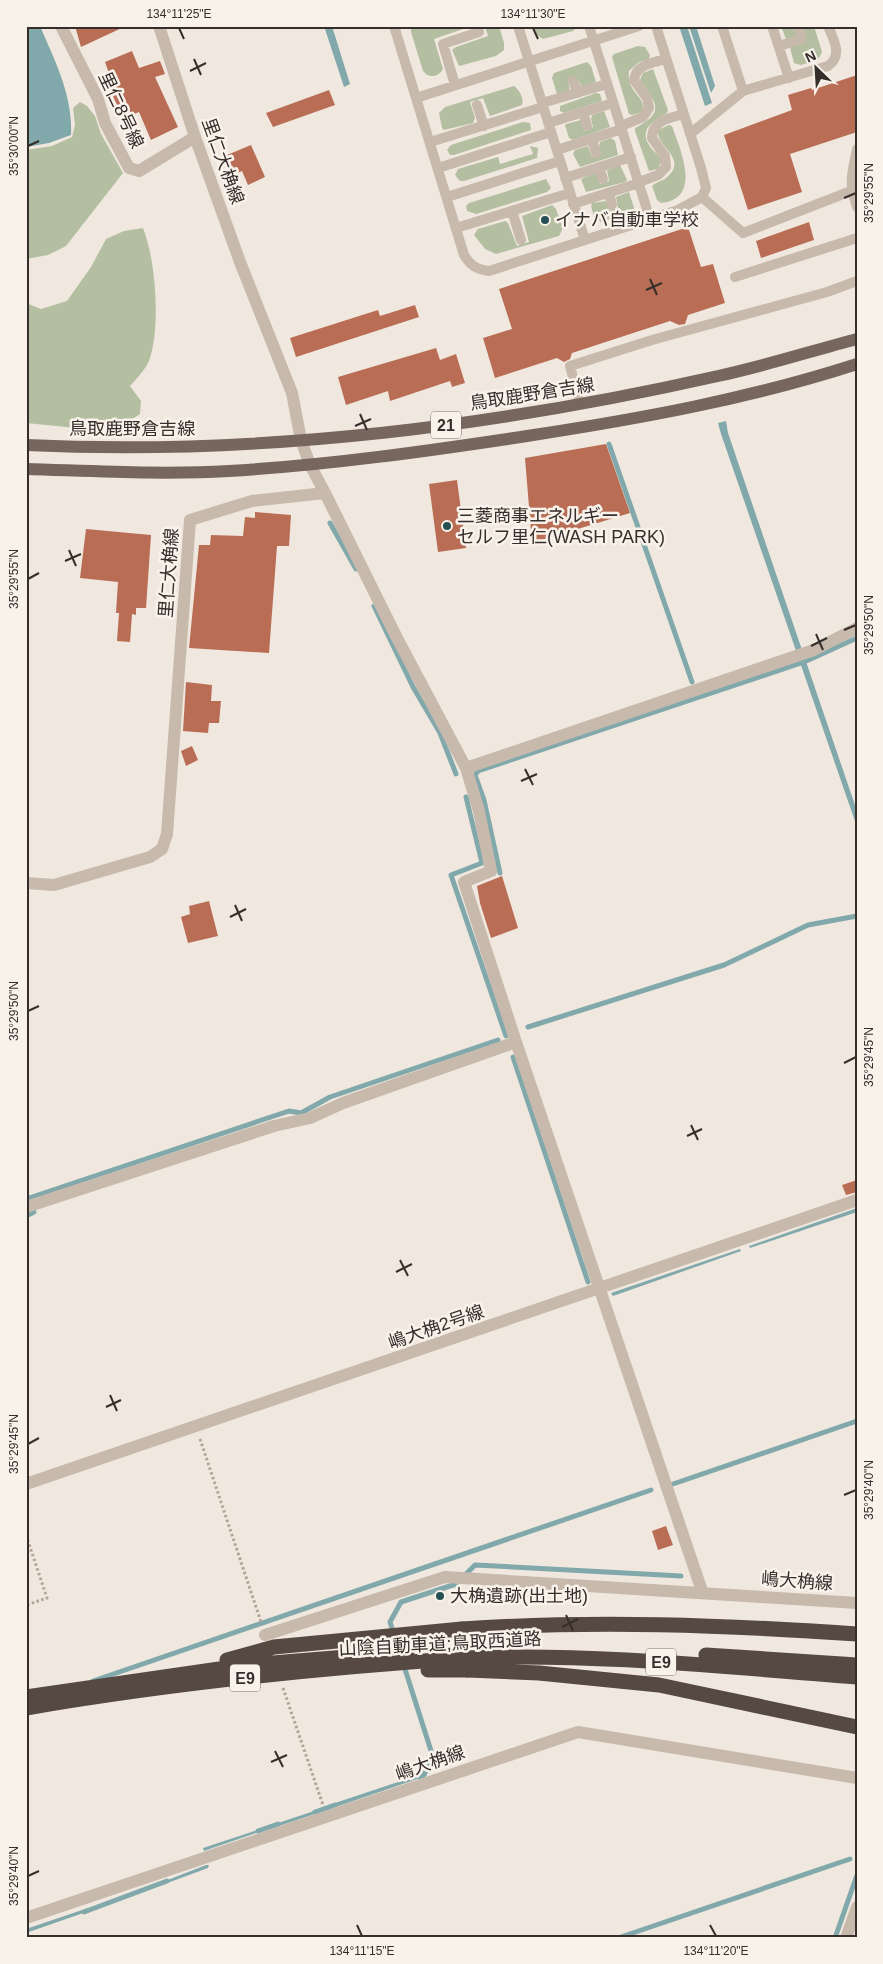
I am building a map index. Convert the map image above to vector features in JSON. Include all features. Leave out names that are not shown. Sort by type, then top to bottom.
[{"type":"highway","points":[[164,1676],[274,1647],[532,1624],[604,1624],[857,1634]]},
{"type":"highway","name":"山陰自動車道;鳥取西道路","points":[[465,1659],[614,1650],[857,1665]]},
{"type":"highway","name":"山陰自動車道;鳥取西道路","points":[[26,1697],[247,1665],[525,1656],[664,1662],[857,1677]]},
{"type":"highway","points":[[465,1659],[539,1673],[659,1686],[857,1727]]},
{"type":"highway","name":"E9","points":[[26,1708],[167,1686],[249,1677],[465,1659]]},
{"type":"main road","name":"鳥取鹿野倉吉線","points":[[26,445],[197,446],[373,435],[534,413],[580,404],[719,376],[857,339]]},
{"type":"main road","name":"21","points":[[26,469],[129,472],[226,471],[387,457],[586,427],[697,407],[857,364]]},
{"type":"street","name":"里仁8号線","points":[[61,26],[98,99],[105,122],[129,168],[139,171],[195,137]]},
{"type":"street","name":"里仁大桷線","points":[[26,882],[54,885],[150,857],[162,849],[167,834],[190,520],[252,502],[325,493],[310,465],[301,440],[292,393],[240,262],[195,137],[159,26]]},
{"type":"street","points":[[325,493],[396,636],[466,768],[479,811],[491,871],[464,882],[516,1042],[702,1591]]},
{"type":"street","points":[[466,768],[814,650],[857,628]]},
{"type":"street","points":[[26,1207],[274,1126],[310,1118],[343,1102],[516,1042]]},
{"type":"street","name":"嶋大桷2号線","points":[[26,1484],[601,1290],[857,1200]]},
{"type":"street","name":"嶋大桷線","points":[[265,1635],[445,1577],[702,1591],[857,1603]]},
{"type":"street","name":"嶋大桷線","points":[[26,1918],[578,1732],[857,1778]]},
{"type":"street","points":[[846,1938],[857,1907]]},
{"type":"lane","points":[[394,26],[464,255],[470,264],[479,269],[489,271],[678,210],[702,197],[706,188],[656,26]]},
{"type":"lane","points":[[455,85],[443,44],[479,32],[477,26]]},
{"type":"lane","points":[[518,26],[585,240]]},
{"type":"lane","points":[[589,26],[650,219]]},
{"type":"lane","points":[[416,98],[639,26]]},
{"type":"lane","points":[[722,26],[743,91]]},
{"type":"lane","points":[[772,26],[789,78]]},
{"type":"lane","points":[[779,46],[802,39],[798,26]]},
{"type":"lane","points":[[690,134],[743,91],[828,66],[835,61],[837,52],[828,26]]},
{"type":"lane","points":[[557,150],[621,127],[647,113],[649,108],[647,98],[634,80],[638,70],[643,66],[666,59]]},
{"type":"lane","points":[[573,81],[578,93]]},
{"type":"lane","points":[[430,142],[484,126],[607,84]]},
{"type":"lane","points":[[438,168],[549,128],[583,112],[613,103]]},
{"type":"lane","points":[[477,105],[484,126]]},
{"type":"lane","points":[[583,112],[587,126]]},
{"type":"lane","points":[[573,204],[658,175],[666,167],[665,156],[652,138],[654,128],[664,120],[684,114]]},
{"type":"lane","points":[[592,138],[596,153]]},
{"type":"lane","points":[[857,149],[850,170],[857,208]]},
{"type":"lane","points":[[565,178],[631,157]]},
{"type":"lane","points":[[447,197],[560,161]]},
{"type":"lane","points":[[599,167],[603,179]]},
{"type":"lane","points":[[702,197],[743,233],[854,188]]},
{"type":"lane","points":[[456,228],[570,193]]},
{"type":"lane","points":[[609,193],[612,205]]},
{"type":"lane","points":[[512,211],[521,240]]},
{"type":"lane","points":[[735,277],[857,238]]},
{"type":"lane","points":[[580,404],[570,366],[652,340],[827,292],[857,281]]},
{"type":"path","points":[[196,1427],[265,1635]]},
{"type":"path","points":[[26,1535],[47,1598],[26,1605]]},
{"type":"path","points":[[281,1681],[324,1810]]},
{"type":"green space","points":[[411,26],[469,27],[434,39],[443,69],[438,75],[432,76],[427,75],[423,71],[411,32]]},
{"type":"green space","points":[[485,26],[499,26],[504,50],[496,56],[459,66],[452,50],[488,36]]},
{"type":"green space","points":[[533,26],[578,26],[573,31],[543,39],[537,35]]},
{"type":"green space","points":[[781,26],[795,26],[798,37],[786,39]]},
{"type":"green space","points":[[801,26],[814,26],[822,52],[818,60],[801,65],[794,63],[790,48]]},
{"type":"green space","points":[[638,46],[645,47],[650,55],[649,59],[639,62],[629,71],[631,85],[640,98],[643,107],[642,112],[632,115],[629,114],[612,57],[614,54]]},
{"type":"green space","points":[[587,62],[591,66],[596,82],[582,87],[576,77],[568,80],[570,91],[557,94],[552,78],[554,73]]},
{"type":"green space","points":[[653,69],[668,110],[667,113],[652,123],[646,131],[647,142],[662,160],[658,169],[649,171],[635,128],[645,122],[655,112],[653,101],[640,80],[643,73]]},
{"type":"green space","points":[[514,86],[521,95],[522,105],[490,116],[483,98],[470,102],[475,118],[473,123],[444,130],[442,128],[439,113],[445,107]]},
{"type":"green space","points":[[596,93],[600,94],[602,101],[564,113],[560,111],[560,106]]},
{"type":"green space","points":[[80,102],[87,106],[95,116],[101,134],[123,173],[66,246],[48,255],[26,259],[26,150],[52,146],[72,137],[75,125],[73,108]]},
{"type":"green space","points":[[604,111],[610,127],[573,140],[569,138],[566,124],[581,120],[584,131],[593,127],[592,115]]},
{"type":"green space","points":[[523,122],[530,123],[531,130],[454,155],[450,155],[447,150],[451,145]]},
{"type":"green space","points":[[669,125],[672,126],[680,147],[685,172],[685,183],[682,193],[674,199],[661,203],[657,200],[652,186],[666,178],[674,165],[670,153],[658,136],[658,130]]},
{"type":"green space","points":[[611,138],[615,141],[618,155],[580,167],[573,154],[575,150],[588,146],[592,157],[601,154],[600,142]]},
{"type":"green space","points":[[530,146],[538,148],[537,158],[464,181],[460,181],[455,175],[458,169],[498,157],[500,164],[533,154]]},
{"type":"green space","points":[[620,165],[627,180],[625,182],[586,192],[581,179],[595,173],[598,174],[600,184],[609,181],[607,170]]},
{"type":"green space","points":[[546,179],[551,188],[547,192],[476,214],[467,211],[466,206],[469,203]]},
{"type":"green space","points":[[629,192],[635,211],[601,222],[594,216],[592,203],[606,201],[609,210],[618,208],[616,197]]},
{"type":"green space","points":[[552,205],[556,209],[563,228],[559,236],[496,254],[485,249],[474,235],[478,229],[505,221],[508,223],[517,246],[529,242],[522,216]]},
{"type":"green space","points":[[143,228],[154,276],[156,313],[153,347],[149,361],[130,386],[141,401],[140,414],[123,425],[96,430],[26,423],[26,303],[41,309],[67,301],[91,267],[106,239],[124,231]]},
{"type":"water","points":[[26,26],[40,26],[51,52],[66,93],[71,121],[71,135],[49,143],[26,147]]},
{"type":"water","points":[[324,26],[332,26],[350,84],[344,87]]},
{"type":"water","points":[[679,26],[687,26],[712,103],[705,106]]},
{"type":"water","points":[[689,26],[696,26],[715,86],[711,93]]},
{"type":"water","points":[[726,421],[728,433],[857,811],[857,827],[721,434],[718,423]]},
{"type":"water","points":[[857,1208],[857,1212],[750,1248],[749,1246]]},
{"type":"water","points":[[740,1249],[741,1251],[613,1296],[611,1293]]},
{"type":"water","points":[[425,1773],[426,1776],[330,1809],[329,1805]]},
{"type":"water","points":[[320,1809],[321,1812],[273,1828],[272,1825]]},
{"type":"water","points":[[264,1828],[265,1830],[204,1851],[203,1848]]},
{"type":"water","points":[[209,1865],[208,1868],[162,1885],[160,1883]]},
{"type":"water","points":[[88,1908],[89,1911],[26,1933],[26,1929]]},
{"type":"building","points":[[75,26],[126,26],[81,47]]},
{"type":"building","points":[[132,51],[139,68],[160,61],[165,74],[155,77],[178,127],[151,140],[139,112],[132,115],[128,108],[120,111],[111,92],[115,90],[105,62]]},
{"type":"building","points":[[857,75],[857,132],[790,154],[802,192],[748,210],[724,135],[792,110],[788,95],[811,88],[812,90]]},
{"type":"building","points":[[329,90],[335,105],[273,127],[266,113]]},
{"type":"building","points":[[251,145],[265,177],[248,185],[242,171],[235,174],[227,155]]},
{"type":"building","points":[[809,222],[814,240],[761,258],[756,241]]},
{"type":"building","points":[[688,227],[701,267],[713,264],[725,303],[688,315],[685,324],[679,325],[670,321],[572,353],[570,359],[564,362],[557,358],[495,378],[483,338],[512,329],[499,289]]},
{"type":"building","points":[[415,305],[419,317],[296,357],[290,338],[378,310],[380,316]]},
{"type":"building","points":[[436,348],[440,360],[456,354],[465,383],[452,387],[450,381],[390,401],[388,391],[346,405],[338,377]]},
{"type":"building","points":[[606,444],[630,513],[532,543],[525,458]]},
{"type":"building","points":[[457,480],[466,548],[438,552],[429,484]]},
{"type":"building","points":[[255,512],[291,515],[289,546],[277,546],[269,653],[189,648],[199,545],[210,545],[211,535],[243,536],[245,517],[255,518]]},
{"type":"building","points":[[86,529],[151,535],[146,608],[136,608],[136,615],[132,614],[130,642],[117,641],[119,613],[116,613],[118,582],[80,578]]},
{"type":"building","points":[[186,682],[212,685],[211,701],[221,701],[219,723],[209,723],[208,733],[183,731]]},
{"type":"building","points":[[192,746],[198,760],[186,766],[181,751]]},
{"type":"building","points":[[502,876],[518,928],[491,938],[480,903],[477,886]]},
{"type":"building","points":[[209,901],[218,936],[188,943],[181,917],[190,914],[189,906]]},
{"type":"building","points":[[857,1180],[857,1192],[846,1195],[842,1185]]},
{"type":"building","points":[[666,1526],[673,1545],[658,1550],[652,1531]]},
{"type":"waterway","points":[[609,444],[692,682]]},
{"type":"waterway","points":[[330,523],[356,569]]},
{"type":"waterway","points":[[374,606],[413,687],[440,733],[456,774]]},
{"type":"waterway","points":[[500,873],[484,800],[475,775],[478,771],[804,662],[857,638]]},
{"type":"waterway","points":[[466,797],[482,863],[451,875],[506,1036]]},
{"type":"waterway","points":[[528,1027],[724,965],[808,925],[857,916]]},
{"type":"waterway","points":[[26,1199],[289,1111],[301,1113],[330,1097],[498,1040]]},
{"type":"waterway","points":[[513,1057],[588,1282]]},
{"type":"waterway","points":[[26,1216],[34,1212]]},
{"type":"waterway","points":[[673,1484],[857,1421]]},
{"type":"waterway","points":[[93,1681],[651,1490]]},
{"type":"waterway","points":[[399,1650],[390,1622],[401,1602],[456,1584],[475,1565],[681,1576]]},
{"type":"waterway","points":[[404,1666],[433,1757],[424,1775],[419,1777]]},
{"type":"waterway","points":[[315,1812],[335,1805]]},
{"type":"waterway","points":[[258,1831],[278,1824]]},
{"type":"waterway","points":[[618,1938],[850,1859]]},
{"type":"waterway","points":[[835,1938],[857,1875]]},
{"type":"waterway","points":[[84,1912],[167,1881]]},
{"type":"place","name":"イナバ自動車学校","points":[[545,220]]},
{"type":"place","name":"三菱商事エネルギー セルフ里仁(WASH PARK)","points":[[447,526]]},
{"type":"place","name":"大桷遺跡(出土地)","points":[[440,1596]]}]
